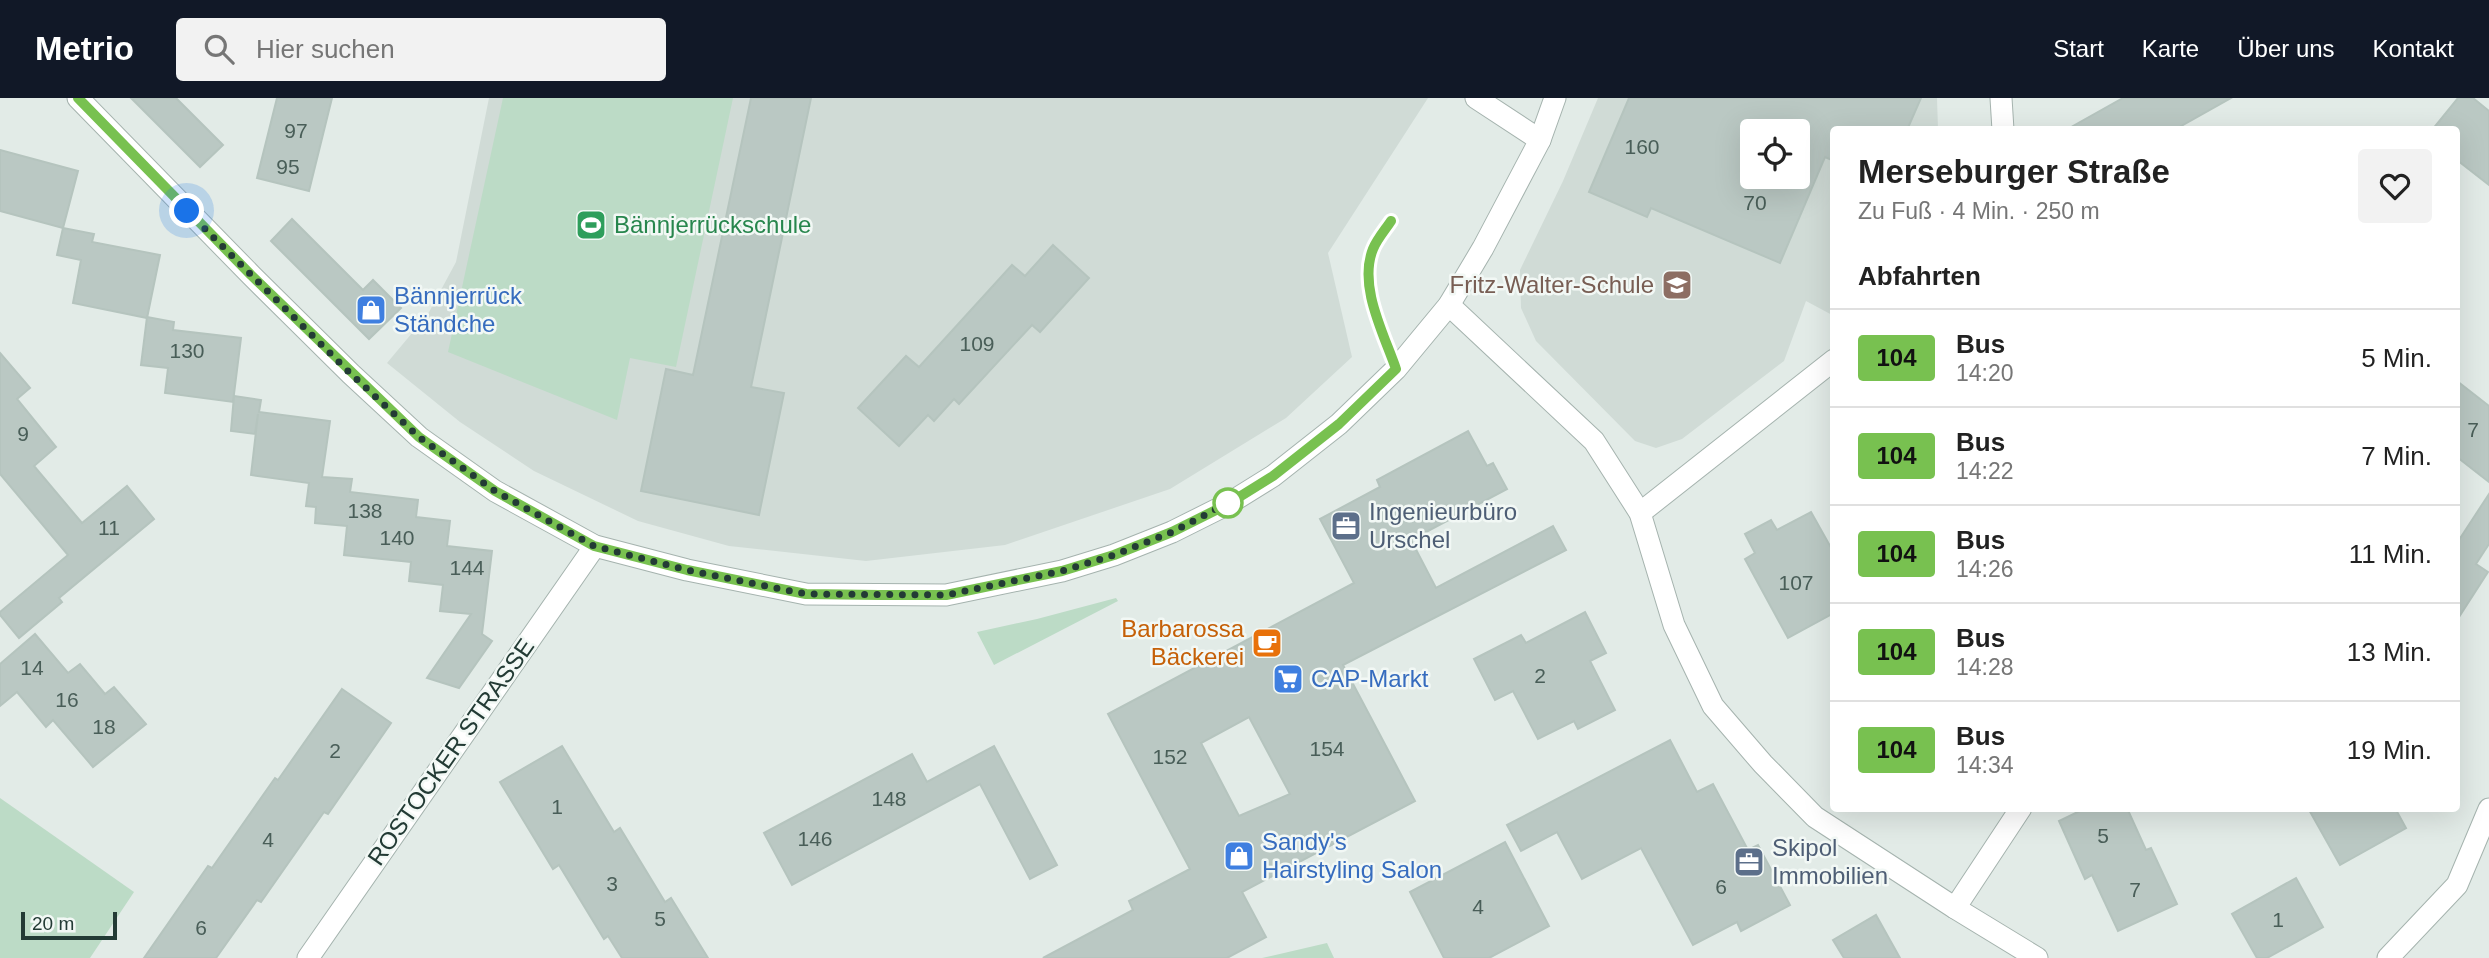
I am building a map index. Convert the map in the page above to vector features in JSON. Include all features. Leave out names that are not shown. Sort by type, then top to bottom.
[{"type":"street","points":[[78,98],[260,284],[419,437],[495,491],[594,546],[687,570],[806,594],[946,595],[1062,571],[1114,555],[1172,532],[1228,504],[1273,476],[1339,424],[1396,369],[1449,305],[1483,248],[1539,140],[1555,98]]},
{"type":"street","points":[[1476,98],[1539,140]]},
{"type":"street","points":[[2001,98],[2003,126]]},
{"type":"street","points":[[1449,305],[1594,441],[1640,513],[1674,625],[1713,706],[1763,764],[1815,817],[2037,958]]},
{"type":"street","points":[[1640,513],[1830,363]]},
{"type":"street","name":"ROSTOCKER STRASSE","points":[[308,958],[594,546]]},
{"type":"street","points":[[2388,958],[2457,885],[2489,809]]},
{"type":"street","points":[[1955,908],[2018,812]]},
{"type":"shaded area","name":"Bännjerrückschule","points":[[489,98],[1428,98],[1328,253],[1352,357],[1286,418],[1170,489],[1005,545],[866,561],[729,546],[638,521],[534,471],[460,422],[387,363],[428,314],[456,262]]},
{"type":"shaded area","name":"Fritz-Walter-Schule","points":[[1598,98],[1937,98],[1938,126],[1830,126],[1830,314],[1806,301],[1784,361],[1682,439],[1656,448],[1635,441],[1536,341],[1521,308],[1520,270],[1563,181]]},
{"type":"green space","name":"Bännjerrückschule","points":[[503,98],[733,98],[676,367],[630,358],[617,420],[448,352]]},
{"type":"green space","points":[[1116,598],[1118,601],[994,665],[977,632],[1037,619]]},
{"type":"green space","points":[[0,798],[134,892],[90,958],[0,958]]},
{"type":"green space","points":[[1327,943],[1334,958],[1262,958]]},
{"type":"building","points":[[131,98],[176,98],[223,145],[200,167]]},
{"type":"building","points":[[277,98],[332,98],[309,191],[257,178]]},
{"type":"building","points":[[751,98],[811,98],[751,387],[784,393],[759,515],[641,491],[666,369],[693,375]]},
{"type":"building","points":[[1629,98],[1921,98],[1909,126],[1830,126],[1830,159],[1825,157],[1780,263],[1651,208],[1647,217],[1589,192]]},
{"type":"building","points":[[2123,98],[2231,98],[2181,126],[2073,126]]},
{"type":"building","points":[[2458,98],[2473,98],[2489,111],[2489,185],[2460,162],[2460,126],[2435,126]]},
{"type":"building","points":[[0,150],[78,171],[63,228],[0,211]]},
{"type":"building","points":[[292,219],[363,290],[373,280],[401,308],[369,339],[271,241]]},
{"type":"building","points":[[63,228],[94,234],[92,242],[160,255],[147,318],[73,303],[81,260],[57,255]]},
{"type":"building","points":[[1053,245],[1089,278],[1040,332],[1032,325],[959,404],[954,399],[934,421],[928,415],[899,446],[858,408],[906,356],[919,367],[1012,265],[1025,276]]},
{"type":"building","points":[[147,317],[174,322],[173,330],[241,338],[233,402],[165,393],[168,368],[141,365]]},
{"type":"building","points":[[0,353],[30,388],[17,399],[56,447],[34,466],[82,523],[127,486],[154,519],[59,598],[62,602],[19,638],[0,612],[68,555],[0,474]]},
{"type":"building","points":[[2460,383],[2489,406],[2489,482],[2460,459]]},
{"type":"building","points":[[234,396],[261,400],[259,412],[330,421],[322,477],[352,479],[350,492],[418,500],[416,517],[450,521],[447,546],[492,551],[482,634],[492,641],[459,688],[427,678],[471,614],[440,611],[443,585],[409,581],[411,562],[344,555],[347,526],[315,523],[316,507],[306,506],[309,483],[251,475],[258,414],[255,434],[231,431]]},
{"type":"building","points":[[1468,431],[1487,466],[1493,463],[1507,489],[1411,540],[1436,588],[1553,526],[1566,550],[1343,665],[1415,801],[1242,892],[1266,937],[1227,958],[1043,958],[1133,910],[1129,901],[1190,869],[1108,714],[1354,583],[1320,519],[1380,487],[1377,480]],"holes":[[[1249,717],[1290,794],[1239,816],[1201,743]]]},
{"type":"building","points":[[2489,494],[2489,544],[2476,564],[2488,572],[2460,615],[2460,538]]},
{"type":"building","points":[[1811,512],[1830,546],[1830,615],[1788,638],[1745,559],[1755,553],[1745,534],[1771,520],[1777,530]]},
{"type":"building","points":[[1585,612],[1606,653],[1590,661],[1615,710],[1578,729],[1574,721],[1538,739],[1513,691],[1495,700],[1474,659],[1521,635],[1526,643]]},
{"type":"building","points":[[35,634],[68,673],[80,664],[105,694],[114,687],[146,724],[93,767],[53,720],[46,727],[17,692],[0,706],[0,664]]},
{"type":"building","points":[[342,689],[391,723],[328,814],[324,812],[261,902],[257,900],[216,958],[144,958],[208,866],[212,868]]},
{"type":"building","points":[[1670,740],[1697,792],[1713,784],[1748,850],[1758,845],[1790,905],[1741,931],[1737,922],[1693,945],[1641,848],[1582,879],[1557,832],[1521,851],[1507,825]]},
{"type":"building","points":[[562,746],[614,832],[620,828],[665,902],[671,898],[708,958],[622,958],[608,936],[604,939],[559,865],[553,869],[500,782]]},
{"type":"building","points":[[994,746],[1057,865],[1030,879],[980,784],[792,885],[764,833],[912,754],[927,782]]},
{"type":"building","points":[[2078,812],[2129,812],[2146,850],[2151,848],[2177,904],[2118,931],[2092,875],[2085,879],[2059,821]]},
{"type":"building","points":[[2310,812],[2397,812],[2406,828],[2340,865]]},
{"type":"building","points":[[1505,842],[1549,926],[1489,958],[1444,958],[1410,892]]},
{"type":"building","points":[[2296,878],[2323,927],[2267,958],[2257,958],[2232,914]]},
{"type":"building","points":[[1876,915],[1900,958],[1844,958],[1833,940]]},
{"type":"bus line","name":"104","points":[[78,98],[351,374],[419,437],[495,491],[594,546],[687,570],[806,594],[946,595],[1062,571],[1114,555],[1172,532],[1228,504],[1273,476],[1339,424],[1396,369],[1368,288],[1367,268],[1373,247],[1391,221]]},
{"type":"place","name":"Bännjerrückschule","points":[[591,225]]},
{"type":"place","name":"Fritz-Walter-Schule","points":[[1677,285]]},
{"type":"place","name":"Bännjerrück Ständche","points":[[371,310]]},
{"type":"place","name":"Ingenieurbüro Urschel","points":[[1346,526]]},
{"type":"place","name":"Barbarossa Bäckerei","points":[[1267,643]]},
{"type":"place","name":"CAP-Markt","points":[[1288,679]]},
{"type":"place","name":"Sandy's Hairstyling Salon","points":[[1239,856]]},
{"type":"place","name":"Skipol Immobilien","points":[[1749,862]]},
{"type":"route","points":[[187,211],[351,374],[419,437],[495,491],[594,546],[687,570],[806,594],[946,595],[1062,571],[1114,555],[1172,532],[1228,503]]}]
